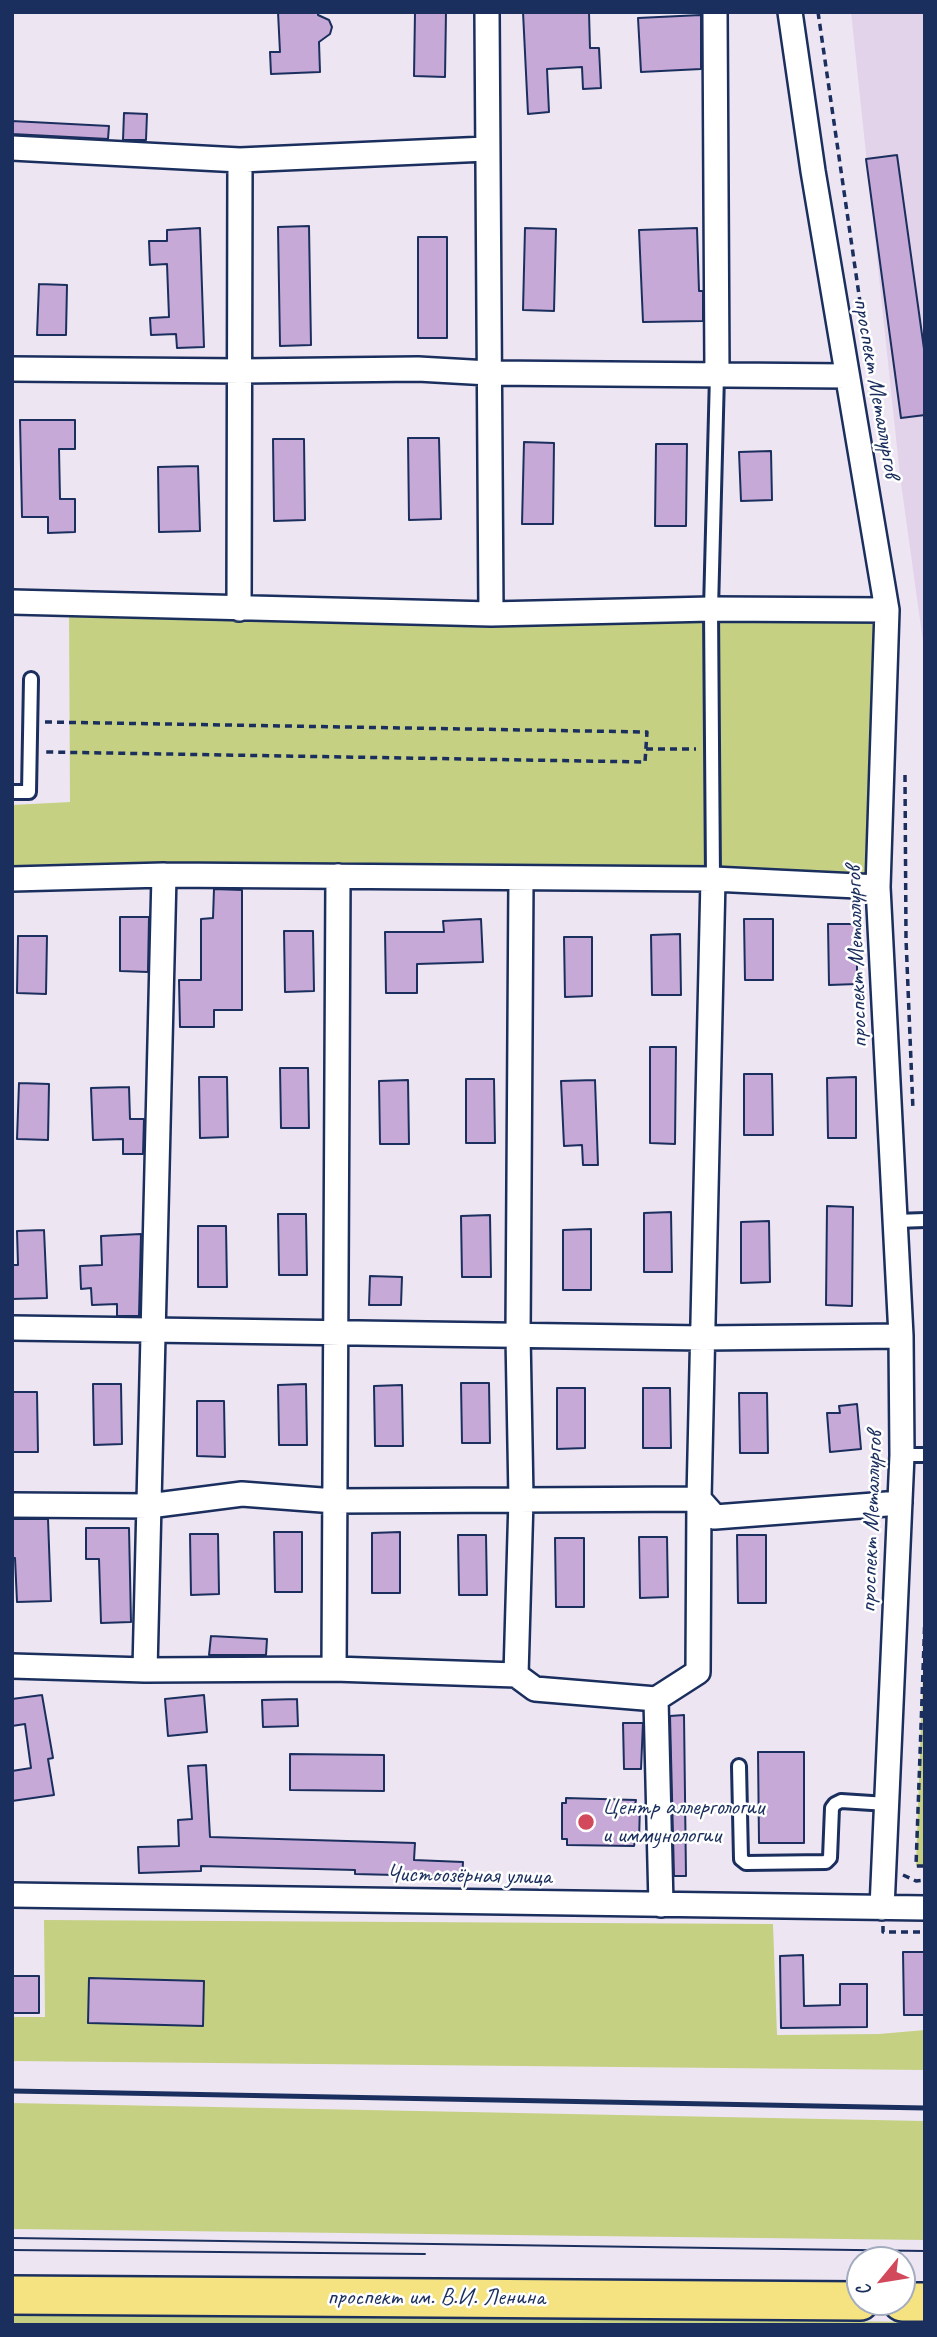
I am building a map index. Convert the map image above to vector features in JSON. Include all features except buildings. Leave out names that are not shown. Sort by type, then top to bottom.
[{"type":"main road","name":"проспект им. В.И. Ленина","points":[[12,2295],[846,2301]]},
{"type":"street","points":[[486,12],[491,614]]},
{"type":"street","points":[[715,12],[717,375]]},
{"type":"street","name":"проспект Металлургов","points":[[790,12],[813,171],[887,610],[878,887],[901,1336],[913,1455],[900,1503],[882,1908]]},
{"type":"street","points":[[12,148],[240,160],[486,149]]},
{"type":"street","points":[[239,609],[242,371],[240,160]]},
{"type":"street","points":[[12,369],[418,369],[489,373],[847,376]]},
{"type":"street","points":[[12,602],[491,614],[711,609],[887,610]]},
{"type":"street","points":[[12,879],[164,875],[713,879],[878,887]]},
{"type":"street","points":[[145,1670],[164,875]]},
{"type":"street","points":[[334,1669],[338,876]]},
{"type":"street","points":[[516,1675],[522,1499],[518,1335],[521,878]]},
{"type":"street","points":[[12,1666],[145,1670],[334,1669],[516,1675],[535,1689],[656,1699],[698,1672],[699,1499],[713,879]]},
{"type":"street","points":[[12,1328],[703,1338],[901,1336]]},
{"type":"street","points":[[12,1506],[149,1506],[242,1494],[335,1501],[699,1499],[715,1517],[900,1503]]},
{"type":"street","points":[[656,1699],[661,1905]]},
{"type":"street","name":"Чистоозёрная улица","points":[[12,1895],[925,1908]]},
{"type":"lane","points":[[713,879],[711,609],[717,375]]},
{"type":"lane","points":[[12,792],[29,792],[31,679]]},
{"type":"lane","points":[[896,1221],[925,1220]]},
{"type":"lane","points":[[739,1766],[741,1858],[746,1863],[825,1862],[830,1858],[832,1808],[835,1804],[841,1801],[887,1804]]},
{"type":"path","points":[[30,722],[647,733],[645,762],[30,752]]},
{"type":"path","points":[[646,749],[712,749]]},
{"type":"path","points":[[925,1615],[916,1866],[925,1866]]},
{"type":"path","points":[[918,1810],[925,1810]]},
{"type":"shaded area","points":[[851,12],[925,12],[925,656],[900,476]]},
{"type":"green space","points":[[69,608],[882,609],[878,877],[12,868],[12,805],[70,802]]},
{"type":"green space","points":[[925,1618],[925,1866],[916,1866],[922,1694]]},
{"type":"green space","points":[[44,1920],[773,1924],[777,2035],[879,2034],[925,2030],[925,2070],[12,2061],[12,2017],[45,2017]]},
{"type":"green space","points":[[12,2103],[925,2121],[925,2240],[12,2229]]},
{"type":"green space","points":[[12,2313],[925,2322],[925,2325],[12,2325]]},
{"type":"tram line","points":[[12,2238],[925,2251]]},
{"type":"tram line","points":[[12,2250],[425,2254]]},
{"type":"railway","points":[[12,2091],[925,2108]]},
{"type":"place","name":"Центр аллергологии и иммунологии","points":[[586,1822]]}]
